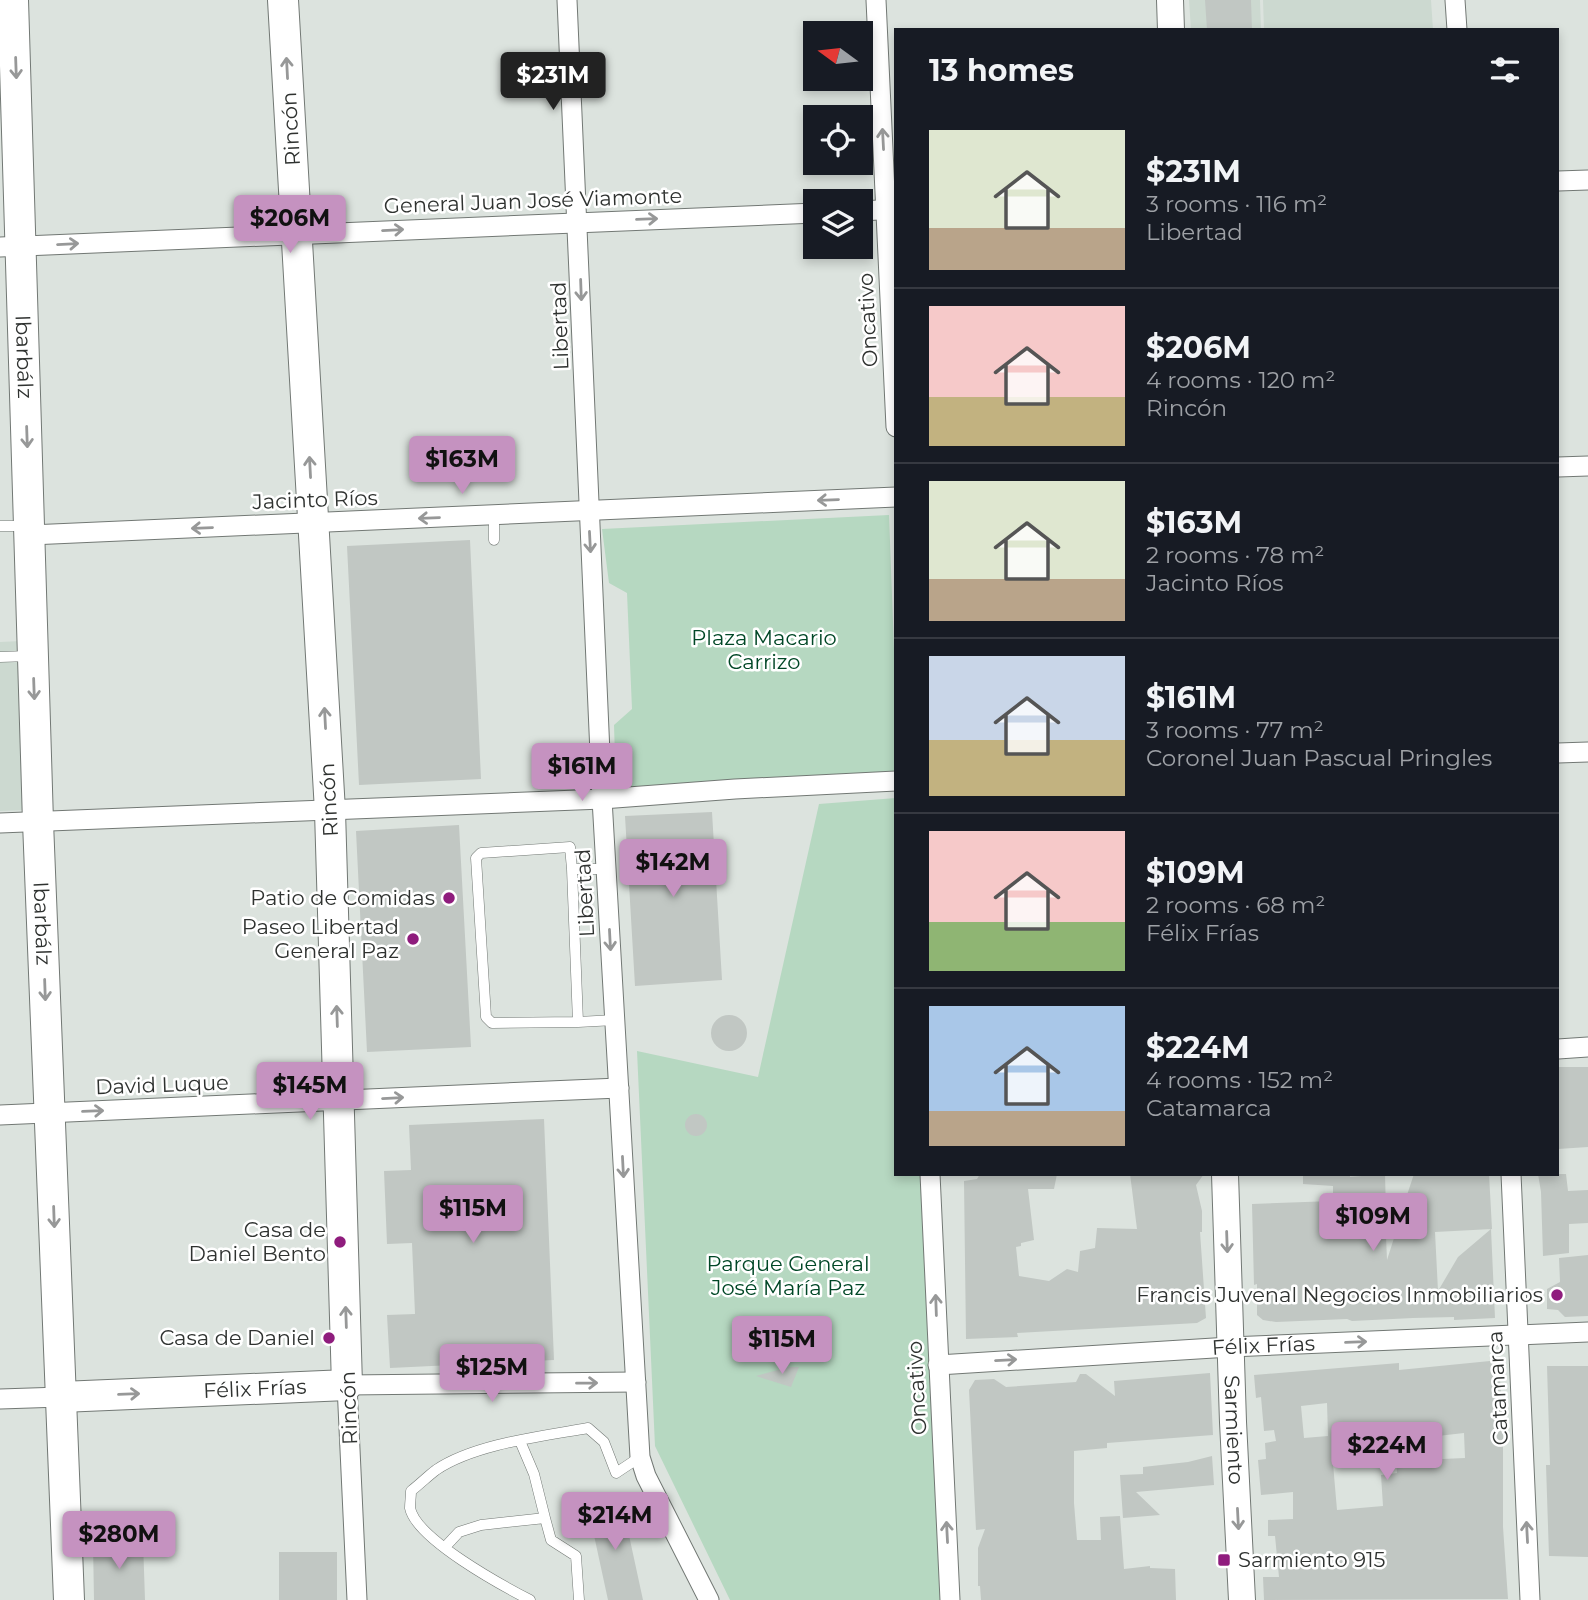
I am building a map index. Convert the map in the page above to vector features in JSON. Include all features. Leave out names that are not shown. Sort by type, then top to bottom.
[{"type":"main road","name":"Ibarbálz","points":[[13,0],[11,247],[30,531],[38,822],[69,1600]]},
{"type":"main road","name":"Rincón","points":[[284,0],[330,811],[348,1385]]},
{"type":"main road","points":[[1170,0],[1171,28]]},
{"type":"main road","name":"Sarmiento","points":[[1225,1176],[1242,1600]]},
{"type":"main road","name":"Félix Frías","points":[[61,1397],[348,1385]]},
{"type":"street","name":"Libertad","points":[[567,0],[579,222],[602,799],[640,1457],[646,1476],[709,1600]]},
{"type":"street","name":"Oncativo","points":[[877,0],[891,210],[894,341]]},
{"type":"street","points":[[1455,0],[1457,28]]},
{"type":"street","points":[[1559,181],[1588,180]]},
{"type":"street","points":[[873,211],[891,210]]},
{"type":"street","name":"General Juan José Viamonte","points":[[11,247],[803,213]]},
{"type":"street","points":[[1559,467],[1588,466]]},
{"type":"street","name":"Jacinto Ríos","points":[[30,531],[313,523],[894,497]]},
{"type":"street","points":[[1559,753],[1588,752]]},
{"type":"street","points":[[0,823],[602,799],[894,780]]},
{"type":"street","points":[[1559,1049],[1588,1047]]},
{"type":"street","name":"David Luque","points":[[0,1115],[619,1088]]},
{"type":"street","name":"Oncativo","points":[[930,1176],[950,1600]]},
{"type":"street","name":"Catamarca","points":[[1511,1176],[1530,1600]]},
{"type":"street","name":"Félix Frías","points":[[938,1365],[1230,1347],[1588,1332]]},
{"type":"street","name":"Félix Frías","points":[[348,1385],[636,1382]]},
{"type":"street","name":"Rincón","points":[[348,1385],[357,1600]]},
{"type":"street","name":"Félix Frías","points":[[0,1399],[61,1397]]},
{"type":"lane","points":[[494,515],[494,540]]},
{"type":"lane","points":[[0,526],[30,531]]},
{"type":"lane","points":[[0,657],[33,656]]},
{"type":"lane","points":[[578,1022],[570,847],[481,853],[475,858],[488,1021],[578,1022],[615,1020]]},
{"type":"lane","points":[[572,869],[606,869]]},
{"type":"lane","points":[[530,1600],[460,1561],[420,1525],[410,1509],[411,1491],[438,1469],[471,1453],[588,1428],[604,1442],[616,1473],[640,1457]]},
{"type":"lane","points":[[520,1441],[534,1474],[551,1540],[576,1556],[579,1600]]},
{"type":"lane","points":[[445,1547],[459,1532],[481,1525],[545,1518]]},
{"type":"shaded area","points":[[1189,0],[1260,0],[1261,28],[1191,28]]},
{"type":"shaded area","points":[[1263,0],[1431,0],[1433,28],[1264,28]]},
{"type":"shaded area","points":[[21,641],[27,810],[0,811],[0,642]]},
{"type":"green space","name":"Plaza Macario Carrizo","points":[[889,515],[894,649],[894,772],[616,788],[614,725],[632,709],[627,593],[609,583],[602,529]]},
{"type":"green space","name":"Parque General José María Paz","points":[[894,798],[894,1176],[924,1176],[942,1600],[730,1600],[655,1446],[637,1051],[758,1077],[819,804]]},
{"type":"building","points":[[1205,0],[1251,0],[1252,28],[1207,28]]},
{"type":"building","points":[[470,540],[481,779],[359,785],[347,546]]},
{"type":"building","points":[[712,812],[722,980],[635,986],[625,816]]},
{"type":"building","name":"Paseo Libertad General Paz","points":[[459,825],[471,1047],[367,1052],[356,831]]},
{"type":"building","points":[[729,1015],[742,1020],[747,1033],[742,1046],[729,1051],[716,1046],[711,1033],[716,1020]]},
{"type":"building","points":[[1559,1067],[1588,1067],[1588,1147],[1559,1149]]},
{"type":"building","points":[[696,1114],[704,1117],[707,1125],[704,1133],[696,1136],[688,1133],[685,1125],[688,1117]]},
{"type":"building","points":[[544,1119],[554,1360],[390,1368],[387,1315],[415,1314],[412,1243],[387,1244],[384,1171],[411,1170],[409,1125]]},
{"type":"building","points":[[1559,1174],[1566,1174],[1568,1191],[1588,1190],[1588,1223],[1569,1224],[1569,1253],[1543,1256],[1538,1176]]},
{"type":"building","points":[[979,1176],[1057,1176],[1054,1189],[1028,1189],[1034,1240],[1016,1247],[1019,1276],[1049,1281],[1067,1269],[1078,1272],[1080,1251],[1095,1248],[1097,1228],[1137,1229],[1130,1176],[1203,1176],[1196,1185],[1202,1211],[1200,1232],[1206,1318],[1197,1323],[1017,1333],[1018,1337],[966,1339],[964,1181],[977,1179]]},
{"type":"building","points":[[1303,1176],[1385,1176],[1386,1211],[1371,1213],[1373,1237],[1386,1236],[1387,1260],[1395,1235],[1398,1235],[1400,1216],[1413,1176],[1489,1176],[1495,1318],[1276,1322],[1263,1320],[1257,1315],[1257,1284],[1254,1285],[1252,1204],[1333,1201],[1333,1186],[1303,1184]],"holes":[[[1491,1229],[1458,1257],[1438,1291],[1435,1232]]]},
{"type":"building","points":[[1588,1255],[1588,1316],[1565,1317],[1558,1310],[1547,1309],[1547,1289],[1560,1282],[1559,1258]]},
{"type":"building","points":[[1490,1361],[1499,1364],[1503,1423],[1503,1527],[1508,1599],[1264,1600],[1263,1577],[1279,1577],[1275,1536],[1268,1536],[1268,1520],[1293,1519],[1293,1492],[1261,1495],[1258,1460],[1266,1459],[1265,1443],[1276,1441],[1274,1430],[1264,1431],[1261,1397],[1256,1398],[1254,1375],[1399,1363],[1399,1370]],"holes":[[[1327,1403],[1328,1436],[1304,1438],[1301,1406]],[[1464,1433],[1465,1458],[1396,1461],[1397,1473],[1381,1475],[1383,1506],[1337,1510],[1332,1452],[1363,1449],[1362,1441],[1394,1437],[1394,1441]]]},
{"type":"building","points":[[1547,1366],[1588,1366],[1588,1557],[1549,1556]]},
{"type":"building","points":[[799,1367],[791,1387],[756,1376]]},
{"type":"building","points":[[1210,1373],[1213,1435],[1107,1443],[1107,1448],[1074,1451],[1077,1540],[1101,1540],[1100,1517],[1120,1516],[1124,1569],[1150,1566],[1175,1569],[1176,1600],[981,1600],[978,1586],[978,1548],[985,1529],[976,1530],[969,1390],[975,1380],[994,1379],[1006,1387],[1076,1382],[1080,1374],[1086,1374],[1115,1396],[1114,1381]]},
{"type":"building","points":[[1212,1456],[1214,1485],[1136,1492],[1160,1515],[1123,1518],[1120,1475],[1143,1474],[1143,1467],[1188,1462]]},
{"type":"building","points":[[587,1503],[622,1503],[643,1600],[608,1600]]},
{"type":"building","points":[[143,1541],[145,1600],[94,1600],[93,1543]]},
{"type":"building","points":[[279,1552],[337,1552],[337,1600],[279,1600]]},
{"type":"place","name":"Patio de Comidas","points":[[449,898]]},
{"type":"place","name":"Paseo Libertad General Paz","points":[[413,939]]},
{"type":"place","name":"Casa de Daniel Bento","points":[[340,1242]]},
{"type":"place","name":"Francis Juvenal Negocios Inmobiliarios","points":[[1557,1295]]},
{"type":"place","name":"Casa de Daniel","points":[[329,1338]]},
{"type":"place","name":"Sarmiento 915","points":[[1224,1560]]}]
